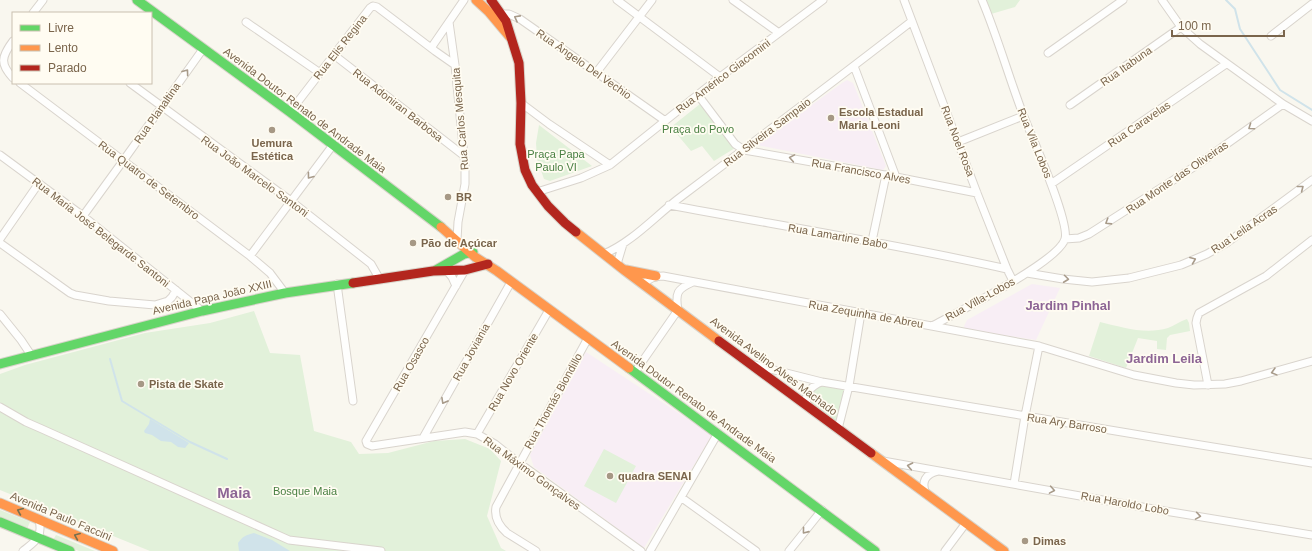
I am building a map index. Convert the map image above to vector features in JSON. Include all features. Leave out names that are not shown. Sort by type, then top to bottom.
[{"type":"street","points":[[35,12],[43,0]]},
{"type":"street","name":"Avenida Doutor Renato de Andrade Maia","points":[[137,0],[290,112],[511,282],[718,432],[875,551]]},
{"type":"street","points":[[431,48],[464,0]]},
{"type":"street","points":[[476,0],[489,12],[512,40]]},
{"type":"street","name":"Avenida Avelino Alves Machado","points":[[491,0],[502,14],[509,27],[519,63],[521,156],[525,170],[537,192],[548,206],[565,223],[678,310],[1004,551]]},
{"type":"street","points":[[617,0],[720,77]]},
{"type":"street","points":[[596,73],[652,0]]},
{"type":"street","points":[[733,0],[779,33]]},
{"type":"street","name":"Rua Américo Giacomini","points":[[537,192],[581,178],[610,165],[664,120],[823,0]]},
{"type":"street","name":"Rua Noel Rosa","points":[[904,0],[1007,269],[1013,281]]},
{"type":"street","name":"Rua Vila Lobos","points":[[982,0],[992,23],[1023,116],[1051,184],[1064,222],[1066,230],[1065,239]]},
{"type":"street","points":[[1048,53],[1123,0]]},
{"type":"street","points":[[1162,0],[1181,27],[1200,44],[1283,104],[1312,121]]},
{"type":"street","points":[[1271,36],[1312,4]]},
{"type":"street","name":"Rua Elis Regina","points":[[290,112],[373,6],[377,7],[455,65]]},
{"type":"street","name":"Rua Ângelo Del Vechio","points":[[502,14],[509,14],[520,19],[664,120]]},
{"type":"street","name":"Rua Silveira Sampaio","points":[[604,254],[623,244],[669,205],[744,150],[912,21]]},
{"type":"street","points":[[246,22],[320,73]]},
{"type":"street","name":"Rua Carlos Mesquita","points":[[449,22],[455,65],[465,166],[465,184],[458,222],[457,240]]},
{"type":"street","name":"Rua Itabuna","points":[[1070,105],[1181,27]]},
{"type":"street","points":[[12,42],[3,55],[1,64],[6,72],[12,77]]},
{"type":"street","name":"Rua Planaltina","points":[[83,216],[203,49]]},
{"type":"street","name":"Rua Adoniran Barbosa","points":[[334,55],[463,155]]},
{"type":"street","name":"Rua Caravelas","points":[[1051,184],[1226,64]]},
{"type":"street","points":[[854,66],[896,177]]},
{"type":"street","name":"Rua Quatro de Setembro","points":[[21,84],[123,162],[250,256],[276,280],[281,293]]},
{"type":"street","name":"Rua João Marcelo Santoni","points":[[131,84],[291,201],[371,264],[377,277]]},
{"type":"street","points":[[698,95],[735,144],[744,150]]},
{"type":"street","points":[[521,103],[554,128],[610,165]]},
{"type":"street","name":"Rua Monte das Oliveiras","points":[[1065,239],[1079,238],[1088,234],[1200,163],[1283,104]]},
{"type":"street","points":[[958,142],[1023,116]]},
{"type":"street","points":[[250,256],[333,145]]},
{"type":"street","name":"Rua Francisco Alves","points":[[744,150],[978,193]]},
{"type":"street","name":"Rua Maria José Belegarde Santoni","points":[[0,155],[83,216],[202,311]]},
{"type":"street","points":[[872,241],[886,175]]},
{"type":"street","name":"Rua Leila Acras","points":[[1027,273],[1092,282],[1129,278],[1181,265],[1228,242],[1312,180]]},
{"type":"street","points":[[0,239],[39,183]]},
{"type":"street","name":"Rua Lamartine Babo","points":[[669,205],[872,241],[1007,269]]},
{"type":"street","points":[[1027,273],[1053,255],[1060,248],[1065,239]]},
{"type":"street","points":[[1208,385],[1196,323],[1196,318],[1199,313],[1266,276],[1312,240]]},
{"type":"street","points":[[0,243],[70,293],[75,295],[109,301],[155,305],[168,301],[176,290]]},
{"type":"street","points":[[623,244],[620,266],[656,276]]},
{"type":"street","name":"Avenida Papa João XXIII","points":[[433,271],[471,252]]},
{"type":"street","name":"Avenida Papa João XXIII","points":[[0,364],[28,353],[281,293],[377,277],[433,271],[465,270],[487,264]]},
{"type":"street","name":"Rua Osasco","points":[[366,441],[465,270]]},
{"type":"street","points":[[447,271],[452,277],[456,286]]},
{"type":"street","name":"Rua Villa-Lobos","points":[[932,326],[1027,273]]},
{"type":"street","points":[[644,284],[656,276]]},
{"type":"street","name":"Rua Zequinha de Abreu","points":[[656,276],[663,276],[1039,346],[1134,375],[1176,383],[1208,385],[1241,381],[1312,361]]},
{"type":"street","name":"Rua Joviania","points":[[423,438],[511,282]]},
{"type":"street","points":[[635,372],[678,310],[678,292],[684,286],[693,282]]},
{"type":"street","points":[[337,284],[353,400]]},
{"type":"street","name":"Rua Novo Oriente","points":[[477,434],[549,310]]},
{"type":"street","points":[[838,429],[849,386],[861,313]]},
{"type":"street","points":[[0,314],[28,353]]},
{"type":"street","name":"Rua Thomás Biondillo","points":[[536,551],[507,533],[495,517],[495,512],[498,502],[588,338]]},
{"type":"street","points":[[1014,484],[1025,416],[1039,346]]},
{"type":"street","name":"Rua Ary Barroso","points":[[751,364],[822,382],[1312,463]]},
{"type":"street","points":[[810,408],[806,399],[808,392],[814,386],[822,382]]},
{"type":"street","points":[[0,407],[26,422],[289,540],[381,551]]},
{"type":"street","points":[[431,423],[435,436]]},
{"type":"street","name":"Rua Máximo Gonçalves","points":[[366,441],[372,446],[465,432],[477,434],[495,444],[641,551]]},
{"type":"street","points":[[650,551],[682,498],[718,432]]},
{"type":"street","name":"Rua Haroldo Lobo","points":[[881,460],[1312,535]]},
{"type":"street","points":[[926,494],[923,485],[926,478],[939,471]]},
{"type":"street","points":[[682,498],[756,551]]},
{"type":"street","name":"Avenida Paulo Faccini","points":[[0,503],[113,551]]},
{"type":"street","points":[[789,551],[822,510]]},
{"type":"street","points":[[23,551],[38,538],[41,529],[39,520]]},
{"type":"street","points":[[0,522],[70,551]]},
{"type":"street","points":[[945,551],[966,523]]},
{"type":"shaded area","name":"Escola Estadual Maria Leoni","points":[[847,80],[853,83],[856,90],[886,166],[883,170],[757,145],[842,83]]},
{"type":"shaded area","points":[[1032,284],[1060,288],[1036,340],[965,329],[964,326],[967,320]]},
{"type":"shaded area","points":[[586,352],[712,435],[644,548],[534,467],[530,455]]},
{"type":"shaded area","points":[[150,419],[189,443],[185,448],[178,447],[171,442],[161,441],[152,435],[145,433],[144,431],[149,424]]},
{"type":"shaded area","points":[[254,533],[272,540],[290,551],[239,551],[238,543],[245,536]]},
{"type":"green space","points":[[986,0],[1020,0],[1015,7],[991,14]]},
{"type":"green space","name":"Praça do Povo","points":[[700,104],[735,148],[714,161],[702,146],[691,151],[671,127]]},
{"type":"green space","name":"Praça Papa Paulo VI","points":[[539,125],[592,166],[550,181],[544,179],[537,159],[536,143]]},
{"type":"green space","name":"Bosque Maia","points":[[254,311],[270,353],[300,355],[314,431],[351,442],[359,454],[388,453],[434,441],[465,439],[490,449],[501,461],[487,516],[501,548],[506,551],[150,551],[0,490],[0,374],[25,365],[145,333],[210,323]]},
{"type":"green space","points":[[1187,319],[1190,331],[1170,335],[1167,338],[1166,350],[1157,349],[1157,341],[1138,338],[1126,368],[1089,356],[1100,322],[1134,330],[1151,331],[1168,328]]},
{"type":"green space","points":[[823,383],[848,387],[838,425],[816,410],[810,402],[811,392]]},
{"type":"green space","name":"quadra SENAI","points":[[604,449],[636,466],[616,503],[584,486]]},
{"type":"green space","points":[[0,510],[30,522],[27,529],[0,517]]},
{"type":"green space","points":[[56,535],[95,551],[79,551],[53,540]]},
{"type":"waterway","points":[[1226,0],[1235,9],[1240,29],[1280,90],[1312,110]]},
{"type":"waterway","points":[[110,359],[122,401],[190,442],[227,459]]},
{"type":"traffic: fast","points":[[137,0],[290,112],[441,227]]},
{"type":"traffic: fast","points":[[436,270],[464,254],[473,252]]},
{"type":"traffic: fast","points":[[0,364],[202,311],[285,293],[353,283]]},
{"type":"traffic: fast","points":[[629,368],[875,551]]},
{"type":"traffic: fast","points":[[0,522],[70,551]]},
{"type":"traffic: slow","points":[[476,0],[489,12],[510,37]]},
{"type":"traffic: slow","points":[[441,227],[475,257],[497,271],[629,368]]},
{"type":"traffic: slow","points":[[576,232],[719,341]]},
{"type":"traffic: slow","points":[[626,270],[656,276]]},
{"type":"traffic: slow","points":[[871,453],[1004,551]]},
{"type":"traffic: slow","points":[[0,503],[113,551]]},
{"type":"traffic: jam","points":[[491,0],[506,21],[519,63],[521,103],[520,144],[525,170],[532,185],[548,206],[576,232]]},
{"type":"traffic: jam","points":[[353,283],[433,271],[465,270],[488,264]]},
{"type":"traffic: jam","points":[[719,341],[871,453]]},
{"type":"place","name":"Escola Estadual Maria Leoni","points":[[831,118]]},
{"type":"place","name":"Uemura Estética","points":[[272,130]]},
{"type":"place","name":"BR","points":[[448,197]]},
{"type":"place","name":"Pão de Açúcar","points":[[413,243]]},
{"type":"place","name":"Pista de Skate","points":[[141,384]]},
{"type":"place","name":"quadra SENAI","points":[[610,476]]},
{"type":"place","name":"Dimas","points":[[1025,541]]},
{"type":"district","name":"Jardim Pinhal","points":[[1068,305]]},
{"type":"district","name":"Jardim Leila","points":[[1164,358]]},
{"type":"district","name":"Maia","points":[[234,493]]}]
